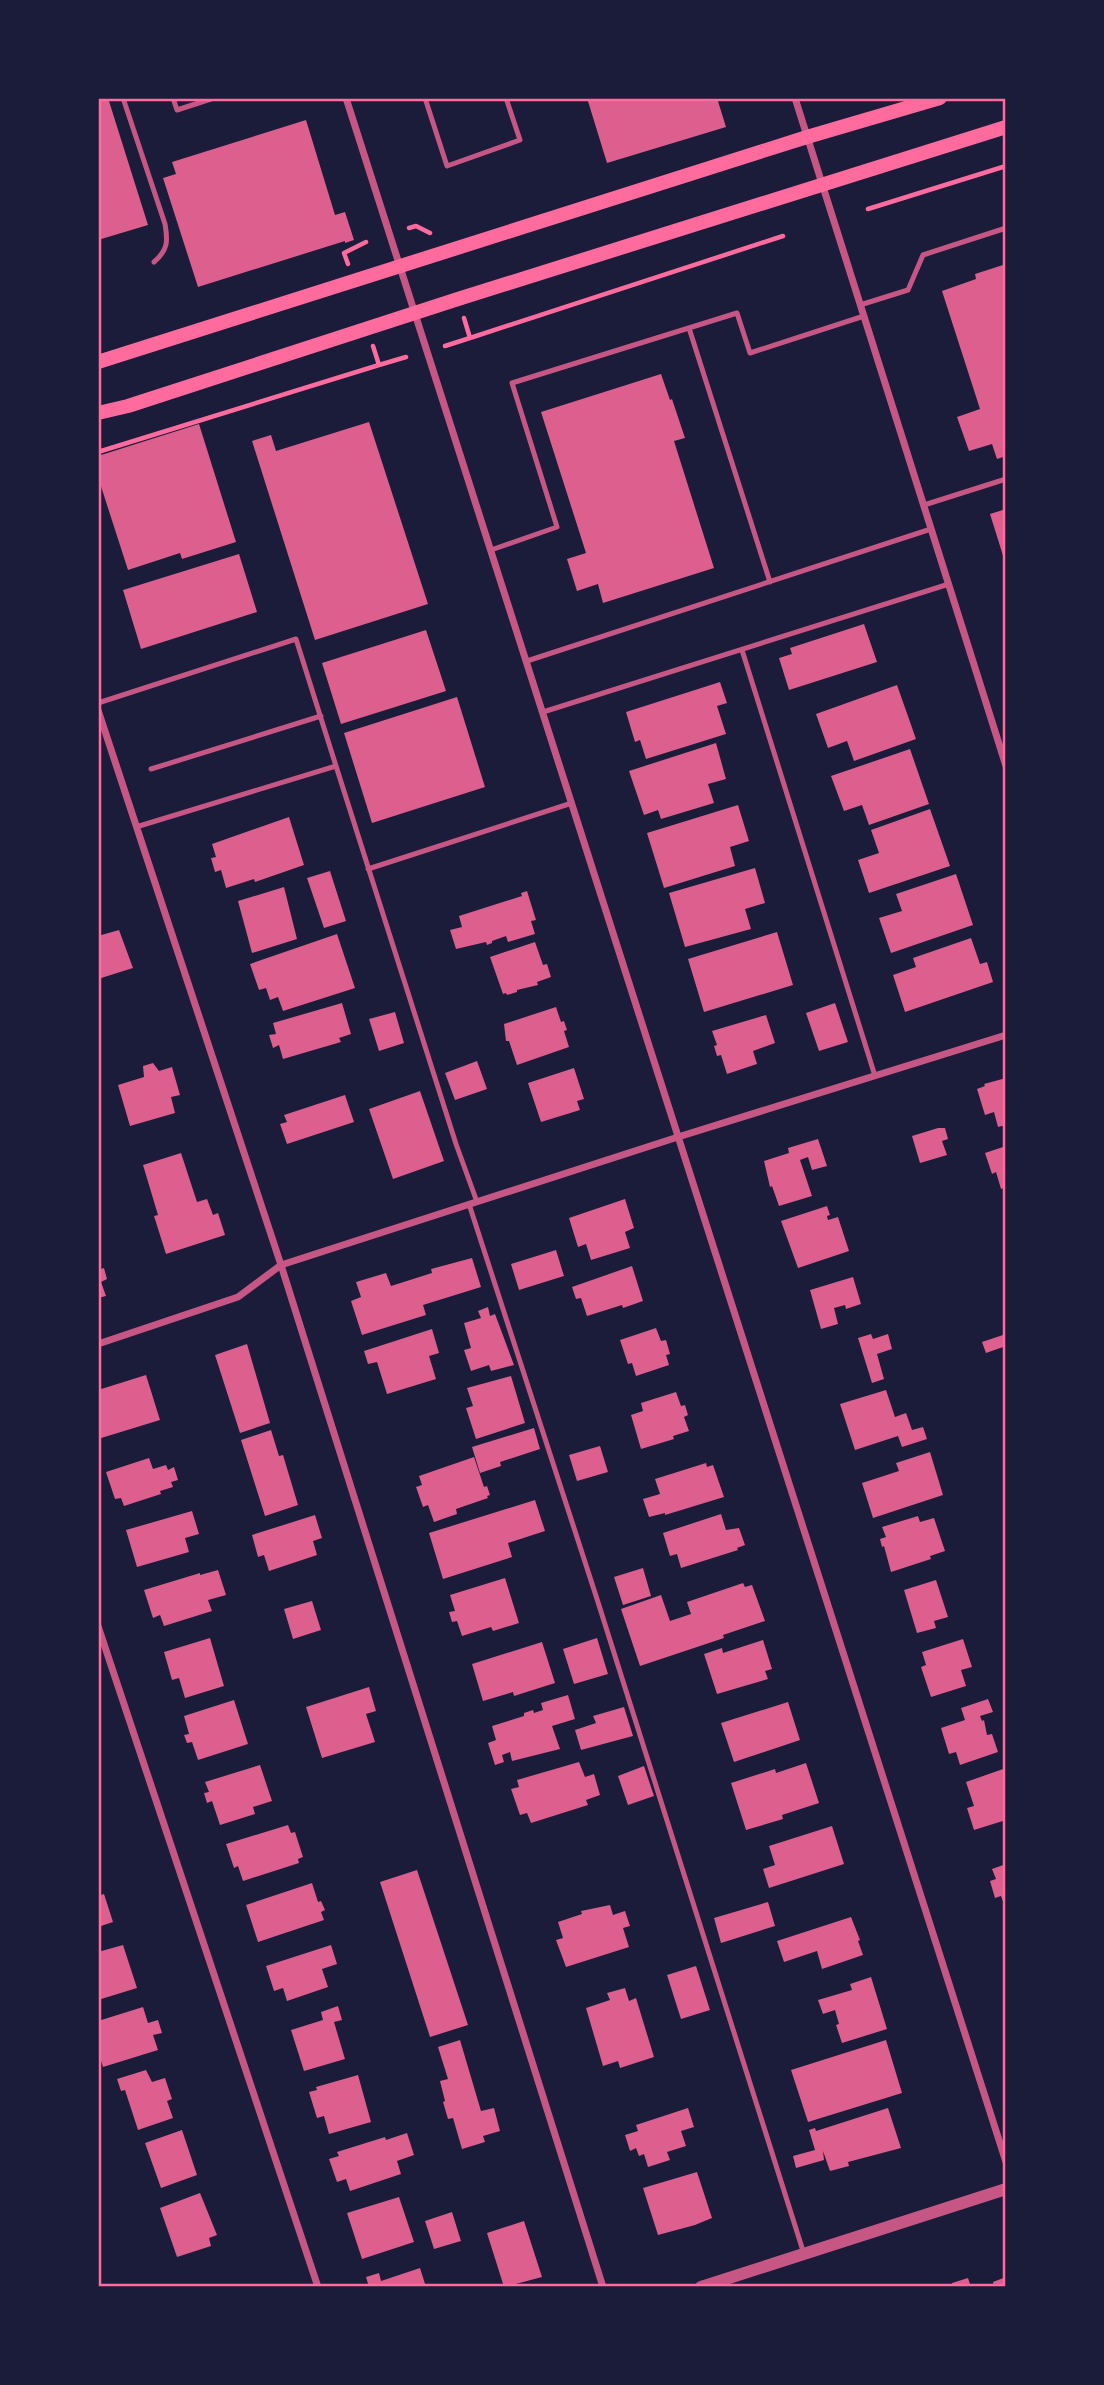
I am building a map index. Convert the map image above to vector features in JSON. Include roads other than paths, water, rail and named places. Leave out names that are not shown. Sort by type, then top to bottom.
[{"type":"main road","points":[[98,362],[807,137],[940,98]]},
{"type":"main road","points":[[98,413],[1006,127]]},
{"type":"street","points":[[346,98],[1006,2162]]},
{"type":"street","points":[[795,98],[931,529],[1003,744],[1006,766]]},
{"type":"street","points":[[98,710],[281,1265],[603,2287]]},
{"type":"street","points":[[98,1344],[238,1297],[281,1265],[1006,1035]]},
{"type":"street","points":[[98,1626],[318,2287]]},
{"type":"street","points":[[701,2287],[1006,2189]]},
{"type":"lane","points":[[123,98],[168,242],[162,255],[154,262]]},
{"type":"lane","points":[[173,98],[177,110],[214,98]]},
{"type":"lane","points":[[425,98],[447,166],[520,140],[506,98]]},
{"type":"lane","points":[[860,305],[908,290],[923,255],[1006,228]]},
{"type":"lane","points":[[491,550],[557,527],[512,383],[737,313],[750,352],[864,316]]},
{"type":"lane","points":[[689,328],[770,582]]},
{"type":"lane","points":[[924,505],[1006,479]]},
{"type":"lane","points":[[527,661],[931,529]]},
{"type":"lane","points":[[543,712],[949,584]]},
{"type":"lane","points":[[98,703],[296,639],[804,2254]]},
{"type":"lane","points":[[741,650],[874,1076]]},
{"type":"lane","points":[[151,769],[321,716]]},
{"type":"lane","points":[[136,827],[336,765]]},
{"type":"lane","points":[[369,869],[572,803]]}]
